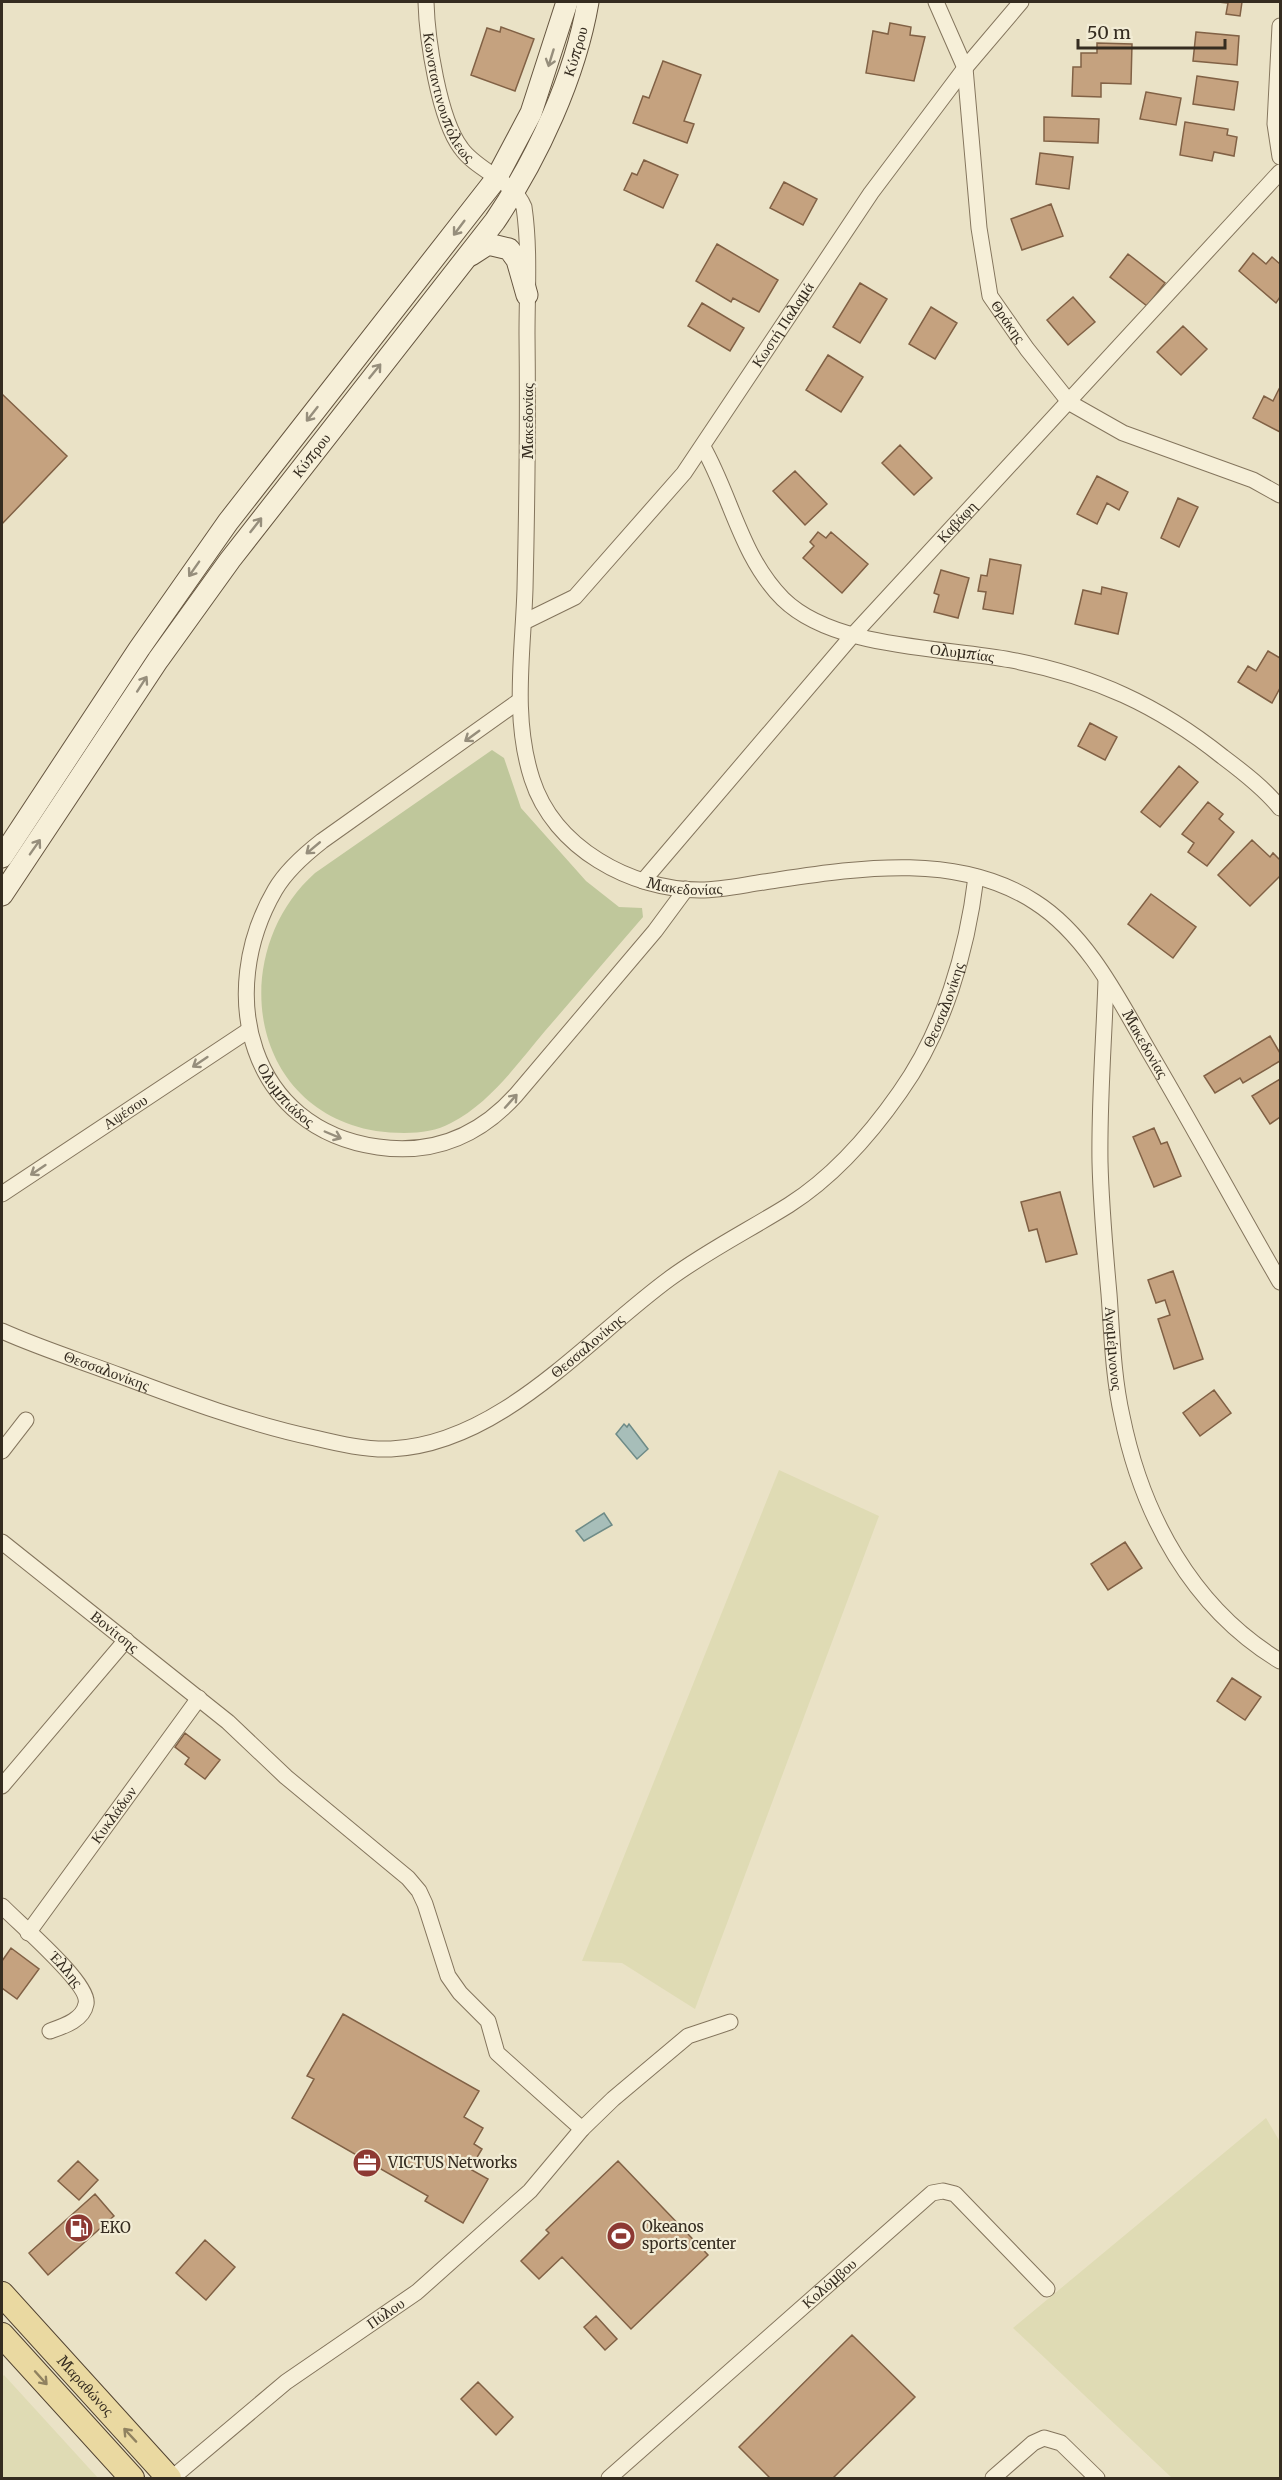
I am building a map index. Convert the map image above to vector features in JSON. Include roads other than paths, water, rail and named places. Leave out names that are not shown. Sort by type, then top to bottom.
[{"type":"main road","name":"Κύπρου","points":[[2,856],[139,649],[228,522],[496,179],[531,113],[567,2]]},
{"type":"main road","name":"Κύπρου","points":[[2,895],[158,660],[230,560],[468,256],[515,192],[550,122],[583,26],[588,2]]},
{"type":"main road","points":[[468,256],[488,244],[508,249],[517,260],[527,295]]},
{"type":"main road","name":"Μαραθώνος","points":[[2,2294],[171,2478]]},
{"type":"main road","name":"Μαραθώνος","points":[[2,2335],[132,2478]]},
{"type":"street","name":"Κωνσταντινουπόλεως","points":[[426,2],[439,97],[460,147],[496,179]]},
{"type":"street","name":"Θράκης","points":[[936,2],[964,68],[979,228],[990,296],[1027,349],[1070,403],[1123,433],[1253,480],[1281,495]]},
{"type":"street","name":"Κωστή Παλαμά","points":[[524,622],[575,597],[684,472],[703,447],[871,193],[964,68],[1021,2]]},
{"type":"street","points":[[1281,26],[1275,124],[1281,157]]},
{"type":"street","name":"Καβάφη","points":[[643,881],[852,636],[1070,403],[1281,172]]},
{"type":"street","points":[[496,179],[515,192]]},
{"type":"street","name":"Μακεδονίας","points":[[515,192],[521,199],[525,214],[527,295],[528,482],[519,701],[528,766],[548,814],[558,827],[585,851],[643,881],[686,889],[737,886],[884,867],[935,870],[976,877],[1008,887],[1040,904],[1073,936],[1106,980],[1193,1126],[1281,1282]]},
{"type":"street","name":"Ολυμπίας","points":[[703,447],[745,541],[771,585],[783,600],[800,612],[821,624],[852,636],[1011,660],[1080,675],[1167,715],[1238,768],[1281,808]]},
{"type":"street","name":"Ολυμπιάδος","points":[[519,701],[322,841],[283,878],[267,904],[252,941],[246,985],[249,1030],[258,1059],[275,1088],[293,1110],[318,1128],[351,1142],[387,1149],[420,1149],[453,1142],[482,1127],[505,1108],[656,931],[686,889]]},
{"type":"street","name":"Θεσσαλονίκης","points":[[2,1331],[208,1408],[300,1435],[355,1446],[390,1449],[423,1445],[464,1433],[505,1408],[564,1365],[672,1277],[718,1246],[789,1205],[844,1159],[900,1092],[934,1032],[966,936],[976,877]]},
{"type":"street","name":"Αγαμέμνονος","points":[[1106,980],[1100,1112],[1102,1209],[1114,1358],[1125,1430],[1154,1516],[1185,1571],[1224,1618],[1253,1643],[1281,1661]]},
{"type":"street","name":"Αψέσου","points":[[2,1194],[249,1030]]},
{"type":"street","points":[[2,1451],[26,1420]]},
{"type":"street","name":"Βονίτσης","points":[[2,1542],[200,1698],[286,1777],[408,1878],[419,1891],[448,1976],[460,1993],[488,2021],[497,2053],[582,2129]]},
{"type":"street","points":[[2,1786],[126,1640]]},
{"type":"street","name":"Κυκλάδων","points":[[28,1933],[200,1698]]},
{"type":"street","name":"Έλλης","points":[[2,1906],[69,1973],[87,1998],[81,2015],[71,2023],[50,2031]]},
{"type":"street","name":"Πύλου","points":[[171,2478],[286,2382],[417,2292],[530,2191],[582,2129],[688,2036],[730,2022]]},
{"type":"street","name":"Κολόμβου","points":[[609,2478],[932,2193],[943,2191],[955,2194],[1047,2289]]},
{"type":"street","points":[[993,2478],[1033,2443],[1044,2438],[1061,2444],[1097,2478]]},
{"type":"water","points":[[624,1424],[627,1427],[629,1424],[648,1449],[637,1459],[616,1434]]},
{"type":"water","points":[[604,1513],[612,1525],[584,1541],[576,1531]]},
{"type":"place","name":"VICTUS Networks","points":[[367,2163]]},
{"type":"place","name":"EKO","points":[[79,2228]]},
{"type":"place","name":"Okeanos sports center","points":[[621,2236]]}]
